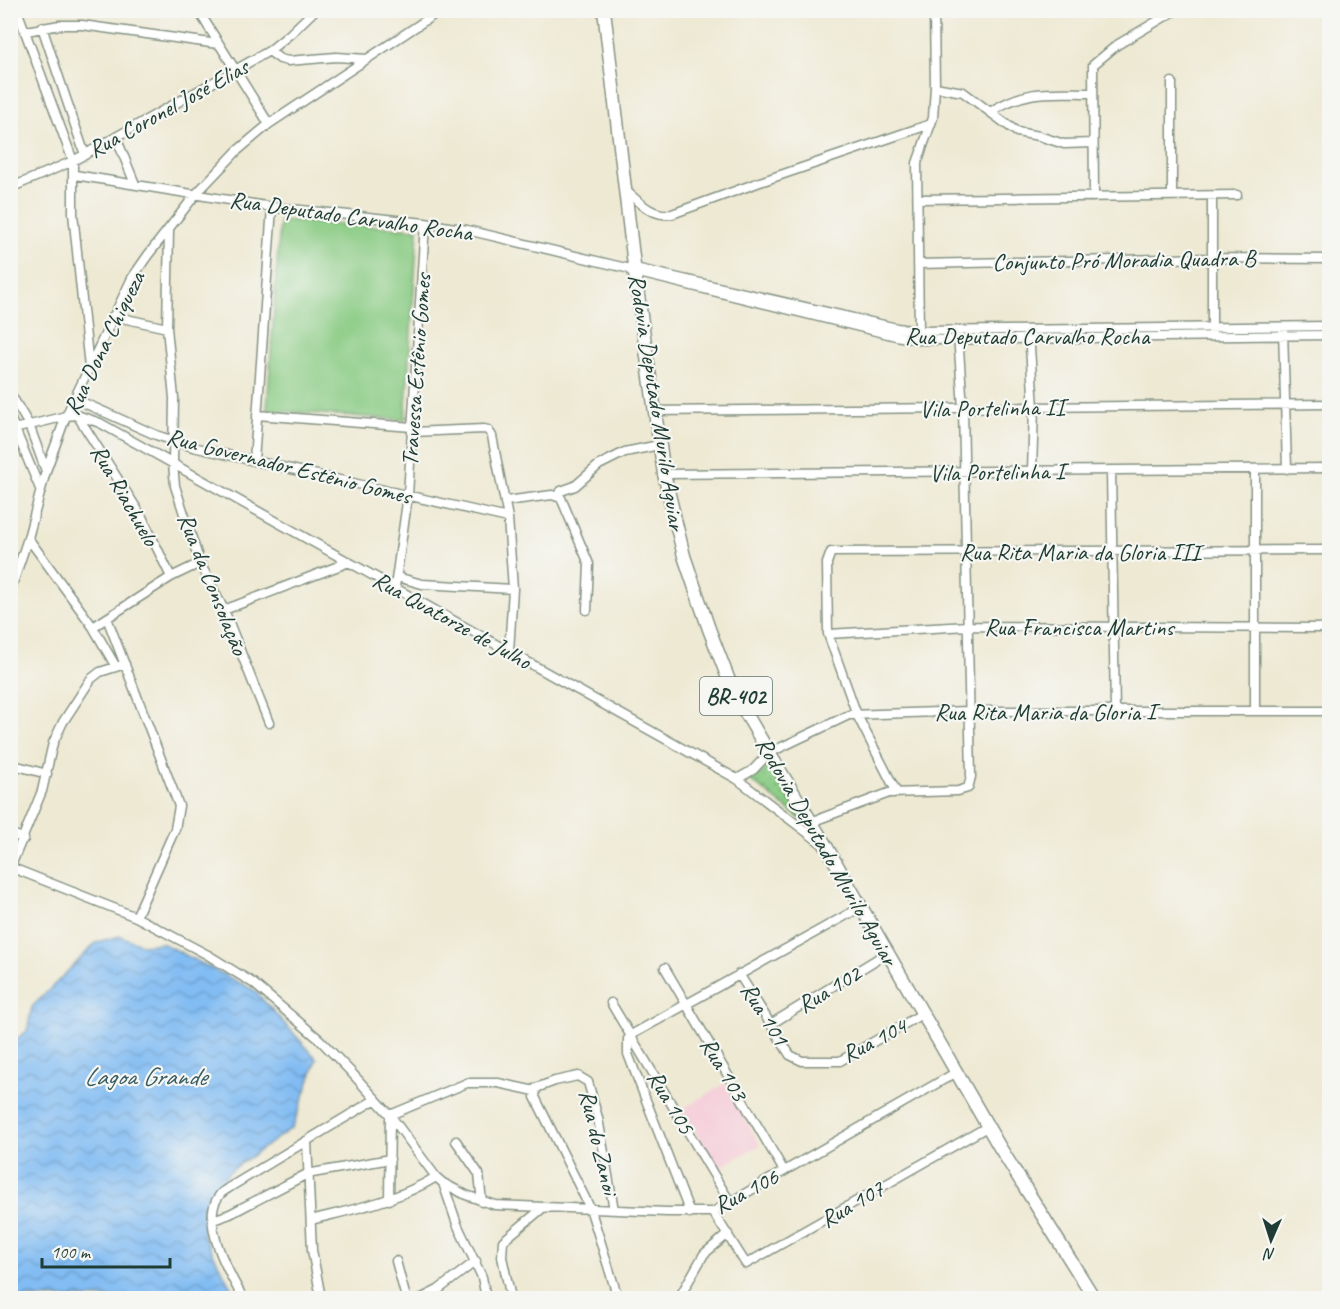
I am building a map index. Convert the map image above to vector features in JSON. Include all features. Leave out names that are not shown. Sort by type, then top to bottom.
[{"type":"highway","name":"Rodovia Deputado Murilo Aguiar","points":[[604,10],[632,270],[659,445],[684,556],[709,629],[733,691],[826,846],[955,1073],[1094,1299]]},
{"type":"street","points":[[17,10],[27,31],[73,161],[75,175],[73,213],[89,367]]},
{"type":"street","points":[[198,10],[269,124]]},
{"type":"street","name":"Rua Coronel José Elias","points":[[10,188],[85,155],[269,51],[315,10]]},
{"type":"street","name":"Rua Dona Chiqueza","points":[[10,592],[28,538],[40,489],[66,416],[132,278],[196,194],[237,151],[269,124],[441,10]]},
{"type":"street","points":[[919,335],[917,162],[933,118],[935,87],[933,10]]},
{"type":"street","points":[[1094,197],[1093,65],[1117,45],[1176,10]]},
{"type":"street","points":[[27,31],[42,27],[82,25],[218,44]]},
{"type":"street","points":[[42,27],[85,155]]},
{"type":"street","points":[[269,51],[280,59],[288,61],[336,57],[367,59]]},
{"type":"street","points":[[1172,82],[1172,196]]},
{"type":"street","points":[[935,87],[963,92],[1017,132],[1064,144],[1093,142]]},
{"type":"street","points":[[990,112],[1005,102],[1033,92],[1093,93]]},
{"type":"street","points":[[625,190],[652,212],[672,214],[931,124]]},
{"type":"street","points":[[116,137],[135,184]]},
{"type":"street","name":"Rua Deputado Carvalho Rocha","points":[[75,175],[272,207],[425,223],[477,232],[771,303],[919,335],[1212,332],[1329,326]]},
{"type":"street","points":[[918,199],[1237,195]]},
{"type":"street","points":[[1212,196],[1212,332]]},
{"type":"street","points":[[254,460],[272,207]]},
{"type":"street","name":"Travessa Estênio Gomes","points":[[395,587],[408,495],[425,223]]},
{"type":"street","name":"Rua da Consolação","points":[[169,229],[167,328],[174,398],[172,441],[175,486],[200,563],[224,610],[269,723]]},
{"type":"street","name":"Conjunto Pró Moradia Quadra B","points":[[918,264],[1212,258],[1329,259]]},
{"type":"street","points":[[10,271],[10,314]]},
{"type":"street","points":[[113,316],[167,328]]},
{"type":"street","points":[[1283,330],[1287,469]]},
{"type":"street","name":"Rua Deputado Carvalho Rocha","points":[[1283,330],[1329,335]]},
{"type":"street","points":[[1029,334],[1034,408],[1032,471]]},
{"type":"street","points":[[811,822],[890,793],[958,791],[968,788],[971,777],[965,472],[958,335]]},
{"type":"street","points":[[10,393],[29,424],[46,471]]},
{"type":"street","name":"Rua Governador Estênio Gomes","points":[[75,399],[172,441],[508,518]]},
{"type":"street","name":"Vila Portelinha II","points":[[654,411],[1329,404]]},
{"type":"street","name":"Rua Quatorze de Julho","points":[[14,429],[77,415],[100,423],[737,779],[826,846]]},
{"type":"street","name":"Rua Riachuelo","points":[[77,415],[142,517],[171,577]]},
{"type":"street","points":[[257,415],[412,429],[488,430],[494,442],[508,518],[513,589],[509,651]]},
{"type":"street","points":[[10,417],[40,489]]},
{"type":"street","points":[[506,501],[557,496],[561,491],[575,486],[599,465],[625,452],[659,445]]},
{"type":"street","name":"Vila Portelinha I","points":[[664,474],[1329,468]]},
{"type":"street","points":[[1255,469],[1255,711]]},
{"type":"street","points":[[1110,471],[1115,711]]},
{"type":"street","points":[[557,496],[565,505],[589,564],[587,610]]},
{"type":"street","points":[[28,538],[93,627],[116,667]]},
{"type":"street","name":"Rua Rita Maria da Gloria III","points":[[828,634],[827,563],[831,552],[1329,550]]},
{"type":"street","points":[[224,610],[349,562]]},
{"type":"street","points":[[93,627],[171,577],[200,563]]},
{"type":"street","points":[[397,577],[431,585],[513,589]]},
{"type":"street","points":[[107,618],[179,806],[175,829],[136,917]]},
{"type":"street","name":"Rua Francisca Martins","points":[[828,634],[968,626],[1329,628]]},
{"type":"street","points":[[828,634],[857,715],[897,793]]},
{"type":"street","points":[[126,664],[100,672],[91,679],[63,722],[53,743],[47,774],[13,864],[136,917],[208,955],[253,983],[319,1039],[390,1115],[439,1180],[456,1224],[476,1261],[485,1287],[486,1299]]},
{"type":"street","name":"Rua Rita Maria da Gloria I","points":[[737,779],[753,770],[769,753],[849,715],[969,711],[1329,711]]},
{"type":"street","points":[[10,764],[47,774]]},
{"type":"street","points":[[10,833],[24,839]]},
{"type":"street","points":[[690,1213],[628,1054],[630,1037],[861,907]]},
{"type":"street","name":"Rua 102","points":[[771,1024],[887,953]]},
{"type":"street","name":"Rua 103","points":[[665,968],[784,1171]]},
{"type":"street","name":"Rua 101","points":[[739,974],[790,1055]]},
{"type":"street","name":"Rua 105","points":[[611,1003],[730,1202]]},
{"type":"street","name":"Rua 104","points":[[790,1055],[802,1061],[840,1061],[922,1014]]},
{"type":"street","name":"Rua 106","points":[[439,1180],[482,1202],[495,1204],[544,1208],[713,1212],[955,1073]]},
{"type":"street","name":"Rua do Zanoi","points":[[535,1094],[540,1086],[555,1081],[581,1077],[588,1082],[595,1104],[614,1210]]},
{"type":"street","points":[[390,1115],[467,1083],[498,1083],[535,1094],[590,1208],[618,1299]]},
{"type":"street","points":[[243,1299],[217,1247],[213,1232],[214,1207],[218,1197],[222,1192],[376,1099]]},
{"type":"street","points":[[389,1200],[390,1115]]},
{"type":"street","name":"Rua 107","points":[[713,1212],[746,1264],[987,1126]]},
{"type":"street","points":[[456,1141],[479,1174],[482,1202]]},
{"type":"street","points":[[307,1142],[313,1258],[321,1299]]},
{"type":"street","points":[[213,1220],[230,1214],[307,1174],[390,1159]]},
{"type":"street","points":[[311,1220],[389,1200],[439,1180]]},
{"type":"street","points":[[512,1299],[501,1257],[503,1241],[544,1208]]},
{"type":"street","points":[[679,1299],[704,1254],[728,1234]]},
{"type":"street","points":[[396,1261],[406,1299]]},
{"type":"street","points":[[422,1299],[439,1294],[476,1261]]},
{"type":"shaded area","points":[[725,1084],[760,1145],[717,1169],[682,1109]]},
{"type":"green space","points":[[280,220],[418,229],[405,420],[267,410]]},
{"type":"green space","points":[[770,761],[804,822],[749,779],[764,772]]},
{"type":"water","name":"Lagoa Grande","points":[[120,936],[143,945],[162,943],[254,990],[317,1059],[293,1127],[229,1172],[204,1204],[203,1235],[237,1298],[11,1298],[11,1043],[27,1031],[32,1007],[97,942]]}]
